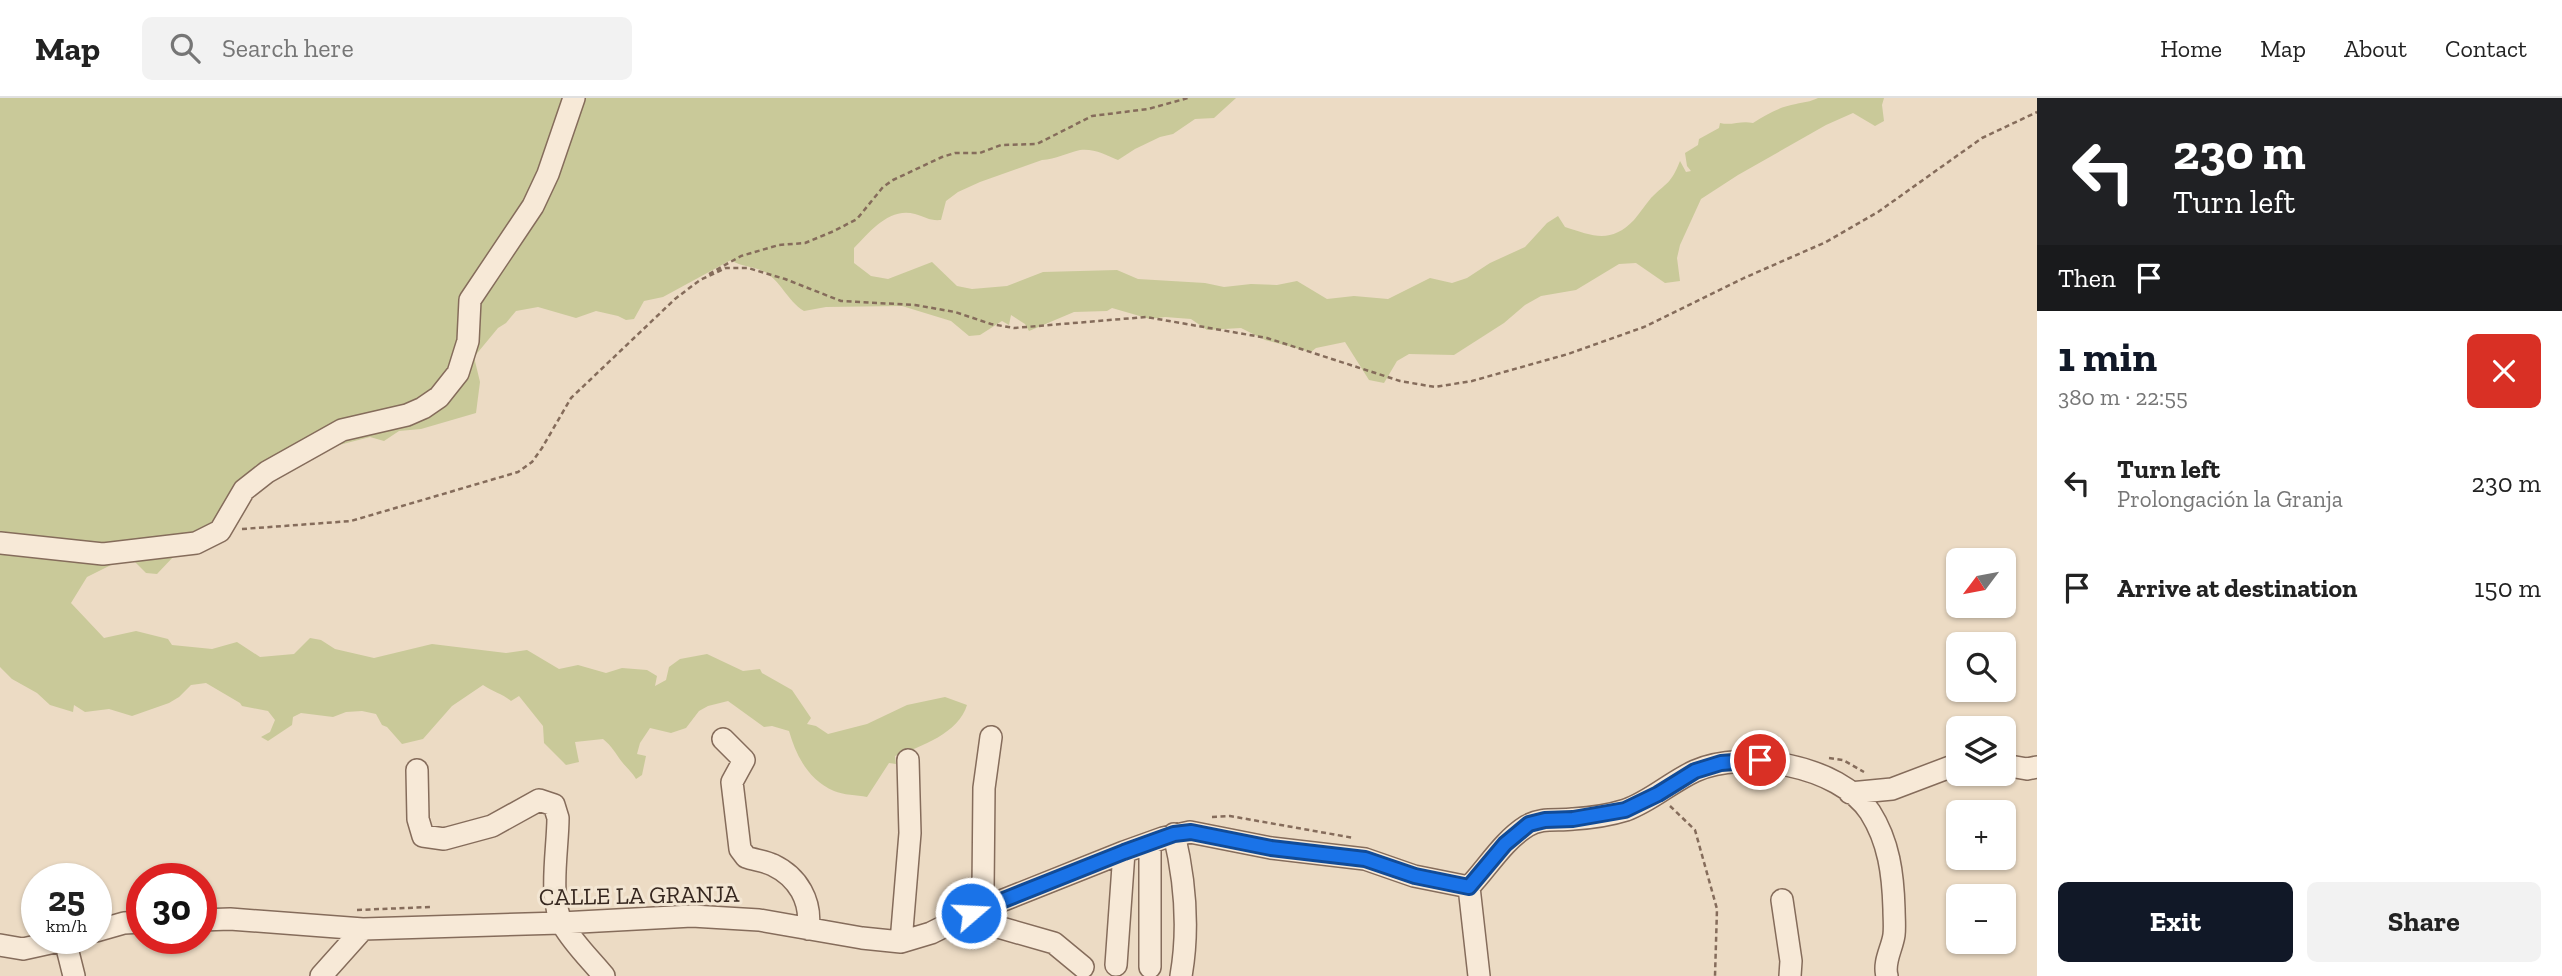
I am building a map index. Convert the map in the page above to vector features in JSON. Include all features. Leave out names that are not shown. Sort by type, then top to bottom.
[{"type":"street","points":[[0,543],[103,554],[196,543],[220,531],[244,490],[267,472],[342,430],[407,415],[439,397],[458,373],[468,341],[470,300],[533,206],[548,173],[574,98]]},
{"type":"street","points":[[990,737],[984,788],[983,890],[979,904],[971,913],[991,925],[1054,943],[1083,967]]},
{"type":"street","points":[[723,739],[744,760],[732,782],[740,849],[746,857],[773,865],[794,880],[808,901],[808,929]]},
{"type":"street","points":[[1479,976],[1469,887],[1505,844],[1529,824],[1625,810],[1695,771],[1721,763],[1760,760],[1789,764],[1833,782],[1868,809],[1879,830],[1892,870],[1895,933],[1885,968],[1887,976]]},
{"type":"street","points":[[901,942],[910,833],[908,761]]},
{"type":"street","points":[[2016,767],[2027,769],[2037,766]]},
{"type":"street","points":[[1850,793],[1892,789],[1946,769]]},
{"type":"street","points":[[417,770],[418,819],[423,836],[444,839],[492,826],[539,800],[554,805],[558,818],[555,904],[561,923],[604,976]]},
{"type":"street","name":"CALLE LA GRANJA","points":[[217,919],[363,929],[692,916],[759,920],[901,942],[931,933],[971,913],[1124,852],[1174,834],[1191,832],[1271,848],[1365,859],[1415,876],[1469,887]]},
{"type":"street","points":[[1174,834],[1182,880],[1185,953],[1181,976]]},
{"type":"street","points":[[1150,843],[1150,967]]},
{"type":"street","points":[[1116,965],[1124,852]]},
{"type":"street","points":[[1783,900],[1791,961],[1790,976]]},
{"type":"street","points":[[321,976],[363,929]]},
{"type":"street","points":[[0,946],[21,948]]},
{"type":"street","points":[[71,954],[74,976]]},
{"type":"path","points":[[220,531],[351,521],[518,472],[532,462],[571,398],[675,299],[700,280],[741,256],[779,245],[805,243],[834,231],[857,219],[883,187],[893,180],[942,157],[955,153],[980,153],[1001,145],[1037,144],[1092,116],[1148,109],[1188,98]]},
{"type":"path","points":[[700,280],[726,268],[748,268],[841,301],[915,305],[1014,328],[1146,317],[1267,338],[1400,381],[1435,387],[1472,381],[1568,354],[1644,327],[1826,242],[1878,212],[1982,138],[2037,112]]},
{"type":"path","points":[[1658,794],[1695,830],[1717,909],[1715,976]]},
{"type":"green space","points":[[0,98],[1236,98],[1214,118],[1195,119],[1173,134],[1160,137],[1118,160],[1095,151],[1080,150],[1042,160],[958,192],[946,201],[941,220],[906,213],[888,217],[854,248],[854,263],[871,276],[888,279],[932,262],[957,286],[972,289],[1007,286],[1043,272],[1117,270],[1138,279],[1205,283],[1224,287],[1277,285],[1297,281],[1327,299],[1354,296],[1388,299],[1430,278],[1452,283],[1467,278],[1490,263],[1525,247],[1547,223],[1558,216],[1565,227],[1593,235],[1609,235],[1626,228],[1668,182],[1680,161],[1686,172],[1691,171],[1687,166],[1685,153],[1698,145],[1699,139],[1719,128],[1720,123],[1753,123],[1779,109],[1818,98],[1884,98],[1884,121],[1875,126],[1853,113],[1826,125],[1701,199],[1680,245],[1677,258],[1680,281],[1665,283],[1636,263],[1619,264],[1576,290],[1541,296],[1454,355],[1409,354],[1397,361],[1384,383],[1369,380],[1345,342],[1316,348],[1311,352],[1265,340],[1241,328],[1207,330],[1191,319],[1150,319],[1112,308],[1107,311],[1074,312],[1029,331],[1025,324],[1011,315],[1009,325],[1002,321],[980,335],[969,336],[951,321],[902,306],[826,307],[804,311],[769,275],[731,260],[663,297],[644,301],[634,319],[626,320],[596,311],[576,318],[538,307],[516,311],[474,357],[480,382],[476,413],[421,429],[399,431],[384,441],[370,437],[339,445],[316,443],[208,534],[175,555],[157,574],[146,573],[129,556],[87,577],[71,603],[104,638],[136,631],[168,639],[172,645],[212,649],[237,642],[260,657],[294,654],[310,638],[321,640],[335,649],[374,658],[432,644],[506,653],[527,650],[559,669],[578,665],[606,673],[622,668],[647,670],[657,676],[655,686],[666,680],[669,667],[680,659],[707,654],[743,671],[760,669],[762,673],[792,690],[811,718],[807,724],[828,734],[867,724],[907,705],[945,697],[967,705],[963,715],[947,731],[927,743],[895,756],[896,764],[889,763],[867,797],[834,791],[825,786],[804,766],[789,731],[772,726],[764,727],[728,701],[699,711],[686,728],[671,733],[650,728],[640,743],[637,754],[646,756],[642,775],[636,779],[603,739],[575,742],[579,762],[566,765],[544,743],[543,726],[519,696],[511,701],[483,685],[452,706],[423,739],[402,744],[382,725],[376,714],[362,711],[346,712],[333,717],[301,713],[293,717],[292,725],[268,741],[261,737],[270,732],[275,720],[268,711],[242,706],[206,683],[191,685],[169,703],[132,716],[109,709],[85,712],[74,705],[73,712],[50,705],[37,693],[12,679],[0,667]]},
{"type":"route","points":[[971,913],[1124,852],[1174,834],[1191,832],[1271,848],[1365,859],[1415,876],[1469,887],[1505,844],[1529,824],[1625,810],[1695,771],[1721,763],[1760,760]]}]
